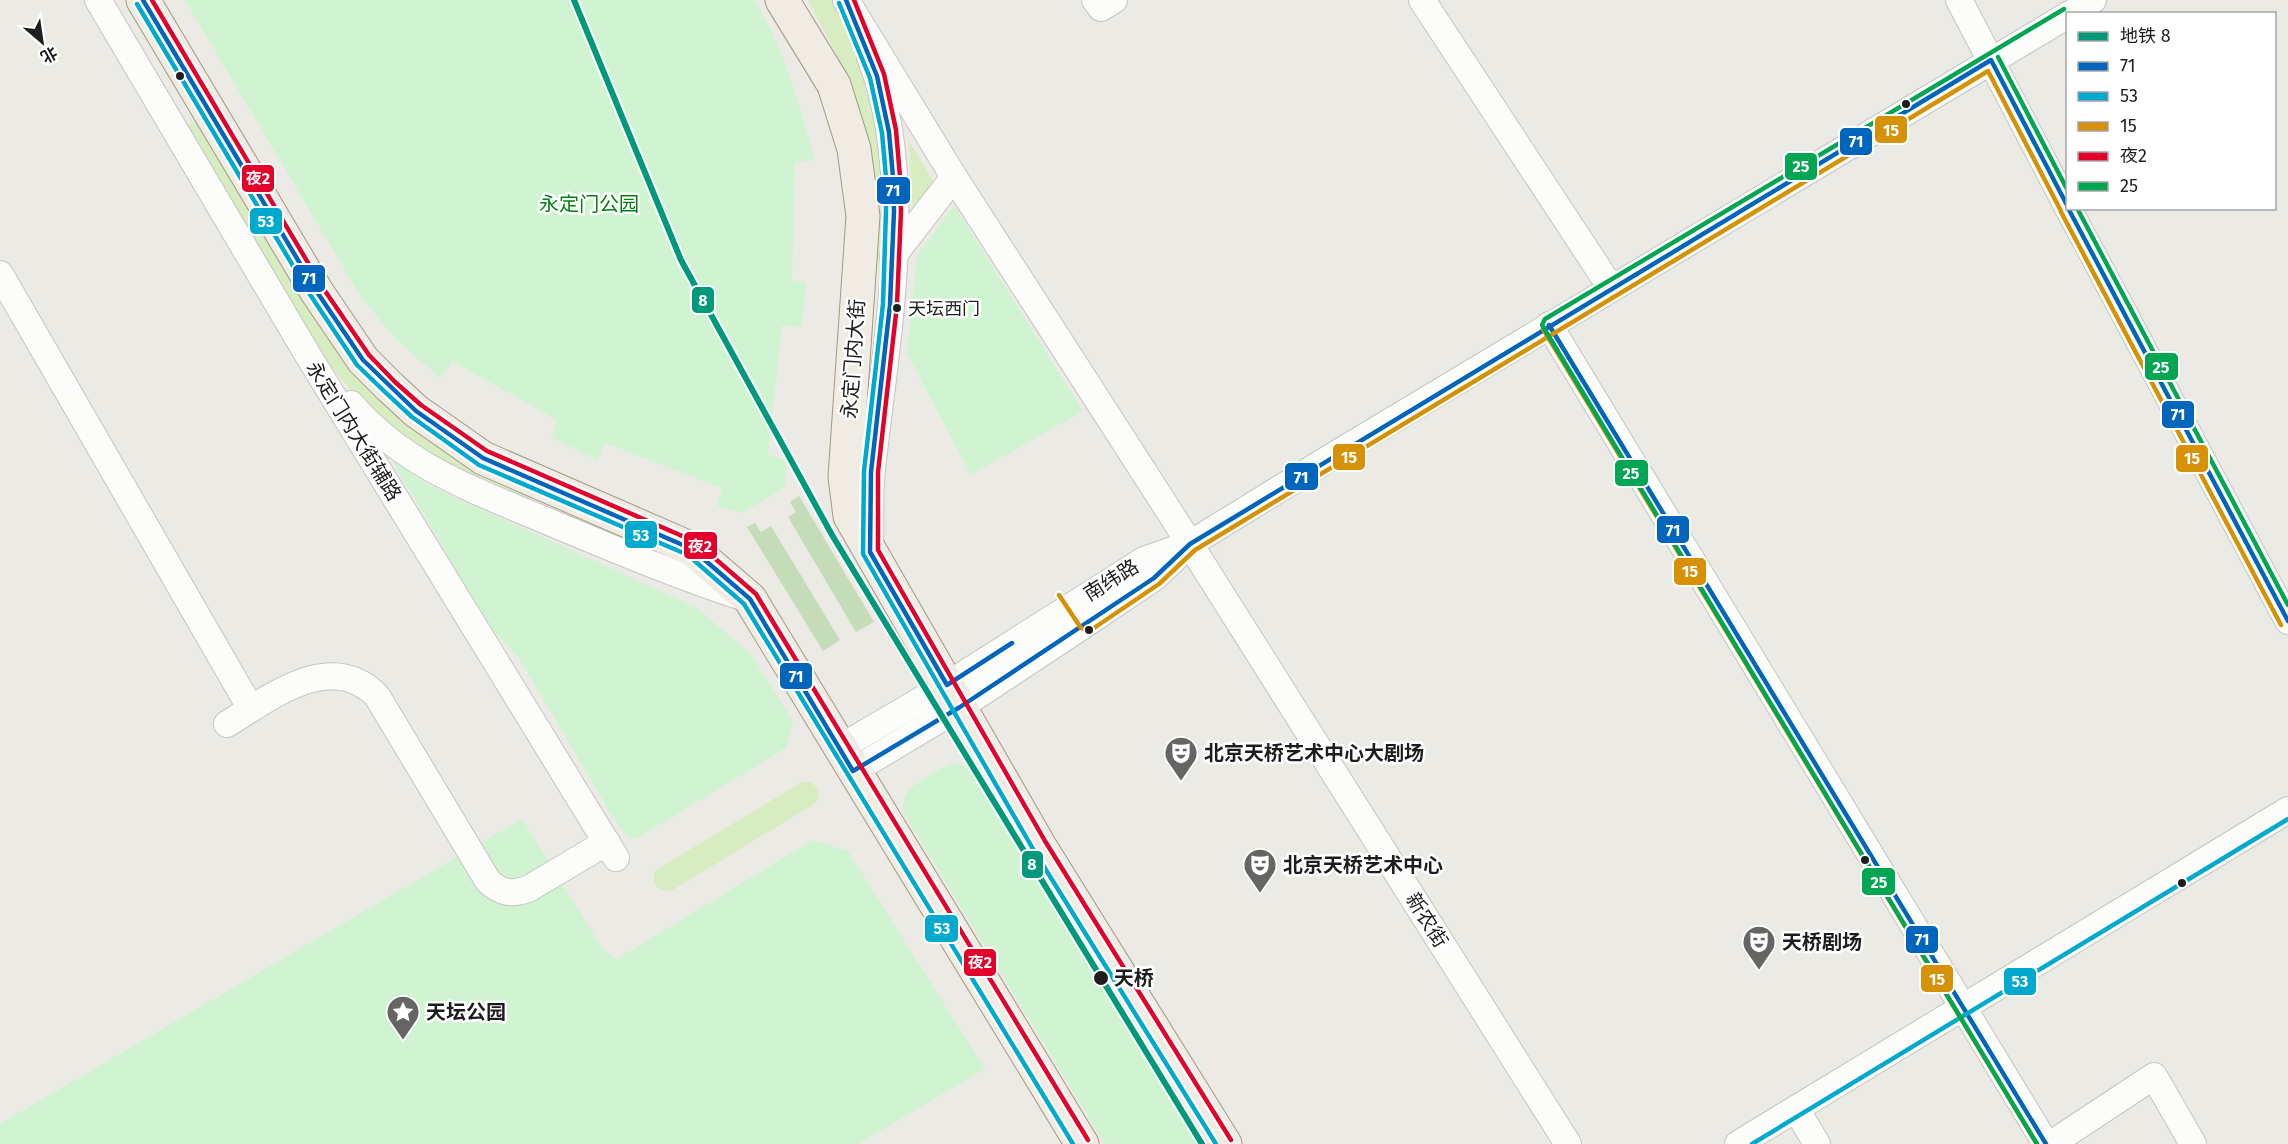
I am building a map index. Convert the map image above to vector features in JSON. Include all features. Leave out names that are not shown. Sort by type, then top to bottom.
[{"type":"main road","points":[[143,0],[316,292],[363,360],[416,411],[483,458],[589,504],[644,545],[692,549],[750,599],[1082,1144]]},
{"type":"main road","name":"永定门内大街","points":[[782,0],[834,85],[854,149],[863,216],[870,345],[863,420],[845,477],[850,516],[1039,845],[1225,1144]]},
{"type":"street","name":"永定门内大街辅路","points":[[98,0],[306,352],[611,850],[528,889],[516,893],[501,891],[488,881],[377,696],[369,688],[352,679],[325,675],[301,682],[251,709]]},
{"type":"street","points":[[1095,0],[1101,8],[1114,0]]},
{"type":"street","points":[[1422,0],[1611,288]]},
{"type":"street","points":[[1959,0],[2066,204]]},
{"type":"street","name":"南纬路","points":[[2072,12],[2092,0]]},
{"type":"street","points":[[848,3],[877,76],[890,132],[894,211],[893,256],[870,345]]},
{"type":"street","points":[[848,3],[954,177],[1190,544]]},
{"type":"street","name":"南纬路","points":[[847,759],[1154,578],[1190,544],[1341,450],[2066,16]]},
{"type":"street","points":[[893,256],[954,177]]},
{"type":"street","points":[[2069,210],[2288,621]]},
{"type":"street","points":[[0,274],[251,709],[227,724]]},
{"type":"street","points":[[1549,325],[2046,1144]]},
{"type":"street","points":[[306,352],[369,426],[422,465],[478,492],[578,534],[644,545]]},
{"type":"street","name":"新农街","points":[[1190,544],[1568,1144]]},
{"type":"street","points":[[1738,1144],[2288,810]]},
{"type":"street","points":[[2051,1144],[2154,1076],[2193,1144]]},
{"type":"street","points":[[1796,1109],[1817,1144]]},
{"type":"green space","name":"永定门公园","points":[[185,0],[755,0],[783,58],[815,160],[795,162],[792,280],[806,283],[802,327],[782,325],[768,454],[786,461],[785,487],[742,513],[717,506],[722,488],[605,443],[597,460],[551,437],[557,420],[452,361],[441,379],[397,340],[361,297]]},
{"type":"green space","points":[[808,0],[834,0],[858,52],[875,106],[886,183],[879,282],[874,195],[866,142],[851,82]]},
{"type":"green space","points":[[198,120],[411,427],[439,447],[530,496],[534,503],[440,461],[366,407],[308,340],[183,128]]},
{"type":"green space","points":[[909,141],[936,186],[913,218]]},
{"type":"green space","points":[[954,205],[1083,411],[971,475],[907,353],[917,256]]},
{"type":"green space","points":[[392,460],[432,487],[696,607],[751,654],[793,721],[786,748],[636,839],[627,836],[611,814],[519,658],[489,626]]},
{"type":"green space","points":[[799,496],[874,622],[856,632],[788,517],[796,512],[790,502]]},
{"type":"green space","points":[[755,523],[761,532],[771,526],[840,640],[823,651],[747,527]]},
{"type":"green space","points":[[950,764],[959,764],[973,771],[1198,1144],[1105,1144],[903,812],[903,803],[911,788]]},
{"type":"green space","points":[[802,782],[811,782],[817,788],[819,797],[814,804],[671,891],[662,890],[656,886],[654,875],[656,870]]},
{"type":"green space","name":"天坛公园","points":[[522,819],[603,949],[617,959],[813,840],[848,851],[985,1069],[858,1144],[0,1144],[0,1124]]},
{"type":"metro line","name":"8","points":[[574,0],[681,260],[832,535],[1202,1144]]},
{"type":"transit line","name":"71","points":[[143,0],[317,292],[363,360],[416,411],[483,458],[692,549],[750,599],[853,771],[960,707],[1154,578],[1190,544],[1991,60],[2066,203]]},
{"type":"transit line","name":"夜2","points":[[152,0],[323,288],[369,355],[395,382],[421,405],[487,451],[696,542],[756,594],[1088,1140]]},
{"type":"transit line","name":"71","points":[[846,0],[877,76],[889,132],[893,177],[890,305],[871,472],[870,552],[947,685],[1012,643]]},
{"type":"transit line","name":"夜2","points":[[854,0],[884,74],[896,130],[900,177],[897,305],[878,472],[878,550],[1045,841],[1231,1140]]},
{"type":"transit line","name":"53","points":[[839,3],[870,78],[882,133],[886,177],[883,304],[864,471],[863,554],[1033,849],[1216,1144]]},
{"type":"transit line","name":"53","points":[[137,4],[311,296],[357,365],[412,417],[479,465],[688,555],[744,604],[1073,1144]]},
{"type":"transit line","name":"25","points":[[2037,1144],[1542,325],[1545,319],[2064,9]]},
{"type":"transit line","name":"25","points":[[1998,57],[2066,187]]},
{"type":"transit line","name":"15","points":[[1059,595],[1081,628],[1091,630],[1159,584],[1195,550],[1988,71],[2061,211]]},
{"type":"transit line","name":"71","points":[[2069,210],[2288,621]]},
{"type":"transit line","name":"25","points":[[2078,210],[2288,605]]},
{"type":"transit line","name":"15","points":[[2061,212],[2281,625]]},
{"type":"transit line","name":"71","points":[[1549,325],[2046,1144]]},
{"type":"transit line","name":"15","points":[[1543,329],[2037,1144]]},
{"type":"transit line","name":"53","points":[[1752,1144],[2288,819]]},
{"type":"place","name":"天坛西门","points":[[897,308]]},
{"type":"place","name":"北京天桥艺术中心大剧场","points":[[1181,782]]},
{"type":"place","name":"北京天桥艺术中心","points":[[1260,894]]},
{"type":"place","name":"天桥剧场","points":[[1759,971]]},
{"type":"place","name":"天桥","points":[[1101,978]]},
{"type":"place","name":"天坛公园","points":[[403,1041]]}]
